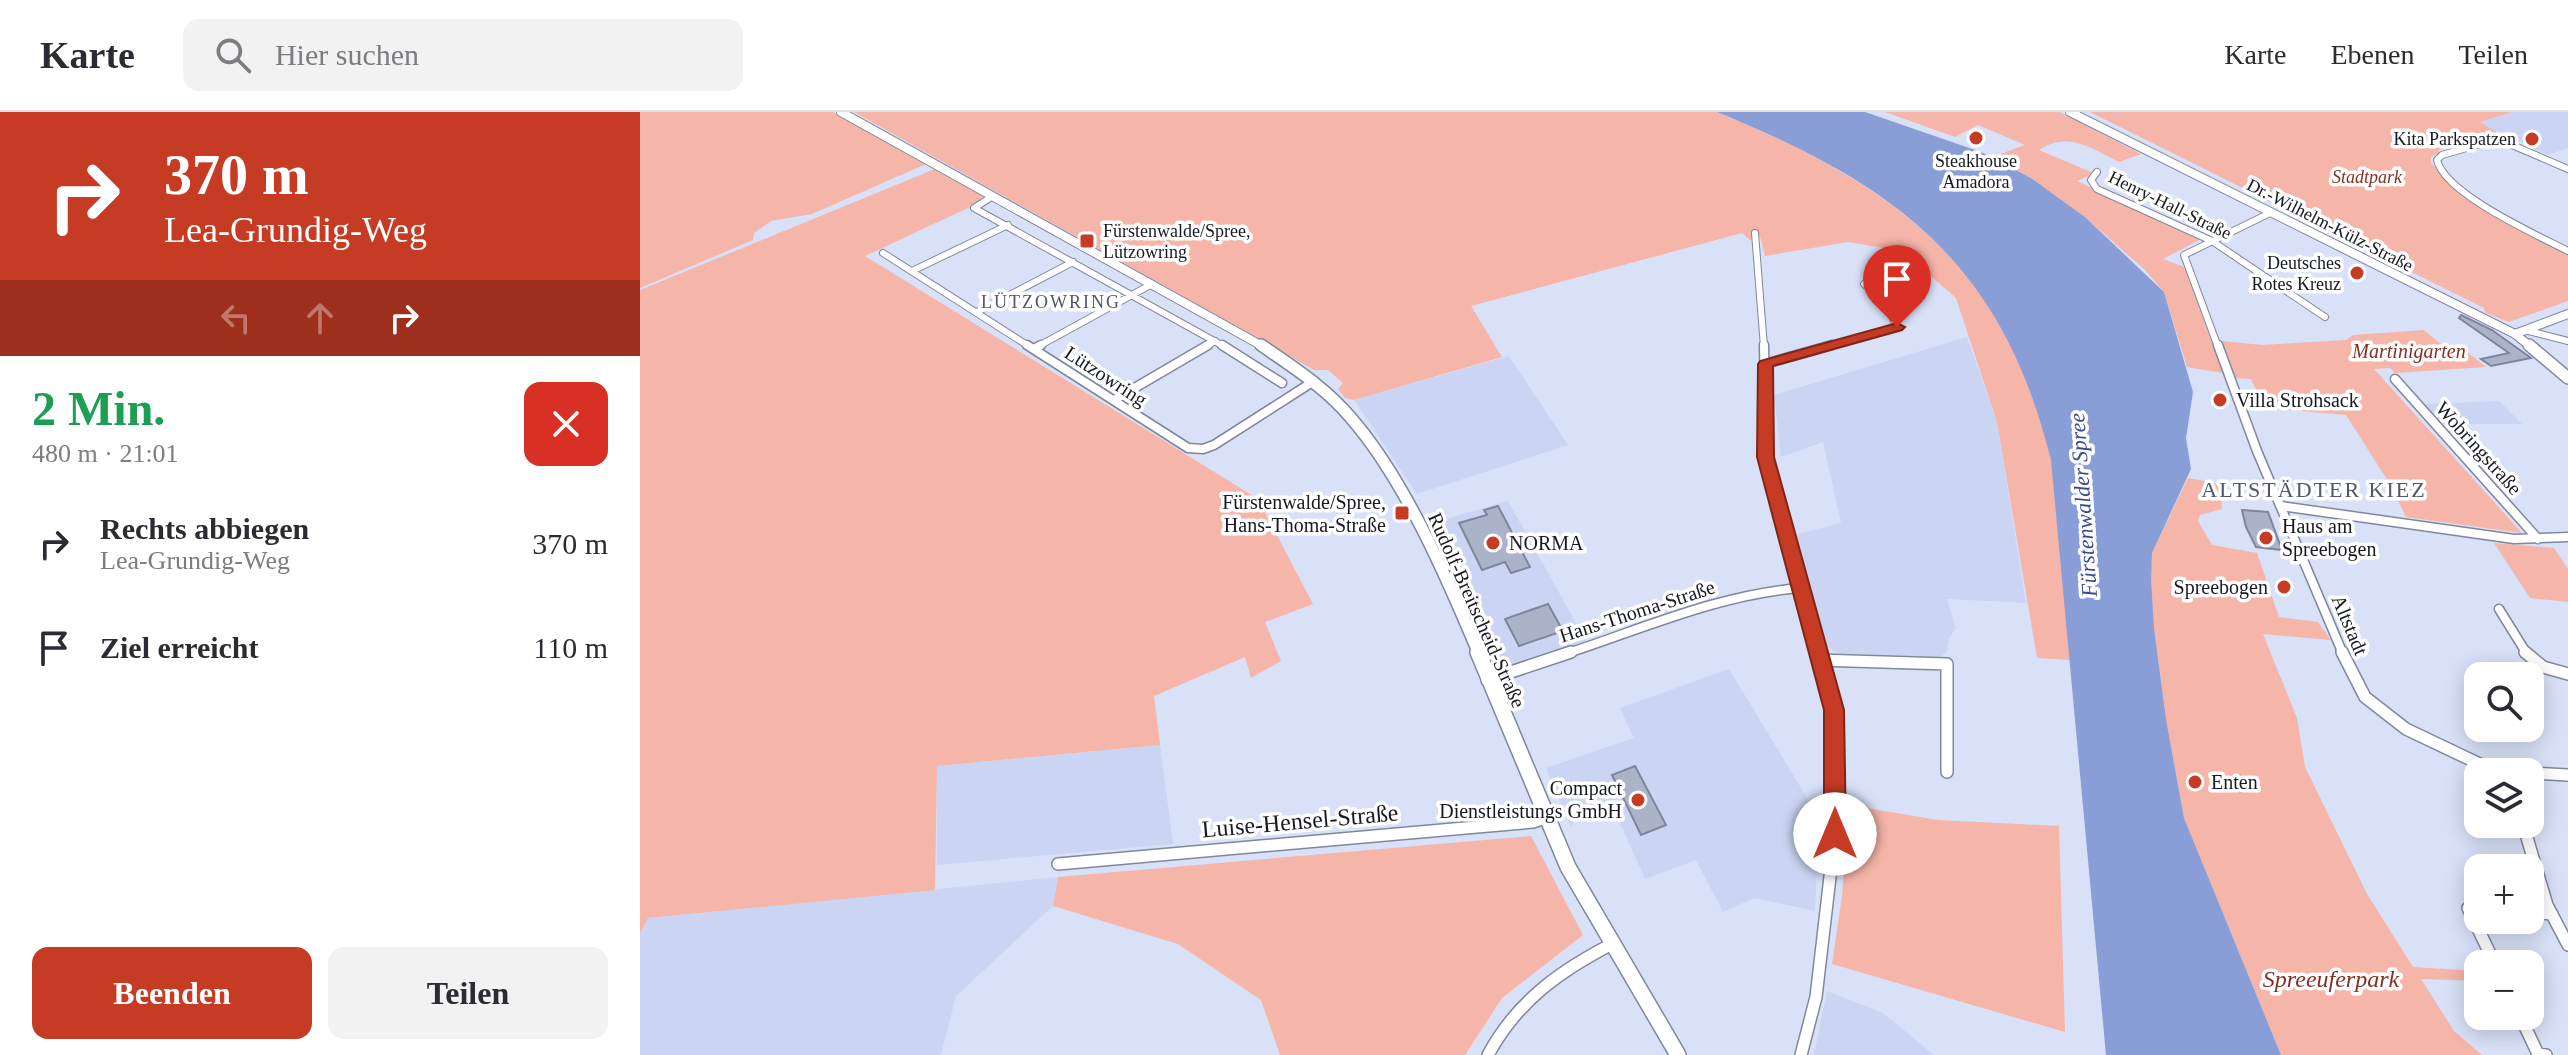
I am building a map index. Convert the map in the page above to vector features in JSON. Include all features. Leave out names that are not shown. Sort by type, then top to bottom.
[{"type":"main road","name":"Rudolf-Breitscheid-Straße","points":[[841,112],[1247,336],[1314,381],[1352,418],[1396,482],[1456,599],[1487,680],[1568,867],[1678,1055]]},
{"type":"main road","name":"Dr.-Wilhelm-Külz-Straße","points":[[2070,112],[2270,213],[2520,332],[2568,378]]},
{"type":"street","points":[[2568,169],[2498,139],[2442,155],[2437,160],[2439,169],[2477,203],[2568,251]]},
{"type":"street","name":"Henry-Hall-Straße","points":[[2097,172],[2091,180],[2097,189],[2212,241],[2325,317]]},
{"type":"street","points":[[993,196],[974,208],[1215,341],[1282,383]]},
{"type":"street","name":"Altstadt","points":[[2270,213],[2184,255],[2243,416],[2331,630],[2365,697],[2406,729],[2464,759]]},
{"type":"street","points":[[912,271],[1008,225]]},
{"type":"street","points":[[1755,233],[1765,364],[1766,457],[1834,710],[1835,834],[1818,982],[1801,1055]]},
{"type":"street","name":"Lützowring","points":[[883,253],[1186,446],[1203,449],[1231,435],[1314,381]]},
{"type":"street","points":[[977,312],[1073,262]]},
{"type":"street","points":[[1034,349],[1152,284]]},
{"type":"street","points":[[1765,364],[1897,327],[1890,304],[1864,284]]},
{"type":"street","points":[[2520,332],[2568,314]]},
{"type":"street","points":[[2520,332],[2568,341]]},
{"type":"street","points":[[1114,400],[1215,341]]},
{"type":"street","name":"Wobringstraße","points":[[2395,379],[2538,539]]},
{"type":"street","points":[[2281,506],[2514,539],[2568,537]]},
{"type":"street","name":"Hans-Thoma-Straße","points":[[1487,680],[1729,600],[1762,591],[1801,588]]},
{"type":"street","points":[[2499,609],[2530,660],[2551,672],[2568,674]]},
{"type":"street","points":[[1819,660],[1947,664],[1947,772]]},
{"type":"street","name":"Altstadt","points":[[2544,773],[2568,775]]},
{"type":"street","name":"Luise-Hensel-Straße","points":[[1058,864],[1533,822],[1545,818]]},
{"type":"street","points":[[2528,838],[2552,914],[2568,945]]},
{"type":"street","points":[[2544,913],[2552,914]]},
{"type":"street","points":[[1488,1055],[1507,1021],[1546,981],[1614,943]]},
{"type":"street","points":[[2527,1030],[2538,1054],[2546,1055]]},
{"type":"shaded area","points":[[2512,112],[2568,112],[2568,148],[2547,155],[2479,122]]},
{"type":"shaded area","points":[[1967,337],[1997,422],[2026,603],[1947,599],[1956,628],[1949,638],[1947,652],[1940,657],[1837,653],[1824,644],[1794,535],[1841,523],[1823,442],[1781,457],[1774,395]]},
{"type":"shaded area","points":[[1509,356],[1568,445],[1417,494],[1354,400]]},
{"type":"shaded area","points":[[2499,401],[2522,424],[2443,424],[2425,404]]},
{"type":"shaded area","points":[[1508,501],[1586,641],[1513,666],[1501,661],[1435,522]]},
{"type":"shaded area","points":[[1729,669],[1812,806],[1820,807],[1815,911],[1754,898],[1723,912],[1696,860],[1645,879],[1612,805],[1574,819],[1571,827],[1546,768],[1634,738],[1620,708]]},
{"type":"shaded area","points":[[1160,745],[1173,844],[937,865],[937,766]]},
{"type":"shaded area","points":[[1058,877],[1053,906],[956,996],[941,1055],[640,1055],[640,933],[648,918]]},
{"type":"shaded area","points":[[1827,991],[1883,1013],[1934,1055],[1814,1055]]},
{"type":"green space","points":[[640,112],[833,112],[926,164],[812,214],[771,221],[754,233],[753,240],[640,288]]},
{"type":"green space","points":[[854,112],[1717,112],[1778,139],[1835,168],[1887,202],[1934,240],[1974,284],[2007,334],[2033,392],[2051,459],[2061,534],[2071,660],[2037,658],[1997,422],[1956,298],[1902,251],[1848,242],[1765,256],[1760,236],[1750,240],[1742,233],[1471,306],[1502,357],[1354,400],[1345,398],[1338,389],[1343,383],[1328,370],[1314,370]]},
{"type":"green space","points":[[1885,112],[2060,112],[2141,154],[2119,162],[2089,147],[2070,142],[2050,144],[2039,150],[2091,172],[2077,181],[2196,236],[2199,240],[2163,259],[2184,267],[2223,373],[2187,367],[2164,292],[2145,270],[2085,217],[2031,178],[1992,157],[2025,145],[1978,125],[1955,137]]},
{"type":"green space","name":"Stadtpark","points":[[2090,112],[2512,112],[2480,122],[2499,133],[2438,150],[2440,153],[2431,157],[2431,163],[2462,197],[2568,255],[2568,301],[2509,322],[2486,313],[2484,308]]},
{"type":"green space","points":[[935,169],[984,196],[968,208],[865,256],[1258,499],[1313,604],[1265,622],[1281,661],[1251,678],[1245,657],[1154,696],[1160,745],[937,766],[935,890],[648,918],[640,933],[640,290]]},
{"type":"green space","name":"Martinigarten","points":[[2424,330],[2454,355],[2467,352],[2486,367],[2395,373],[2390,368],[2374,369],[2522,533],[2406,517],[2391,486],[2346,415],[2265,408],[2251,379],[2235,378],[2222,341],[2262,345],[2346,340],[2353,335]]},
{"type":"green space","name":"Spreeuferpark","points":[[2188,478],[2224,485],[2222,509],[2200,515],[2198,521],[2212,545],[2257,553],[2279,617],[2318,622],[2331,640],[2263,634],[2297,718],[2305,767],[2367,894],[2413,967],[2464,970],[2464,981],[2421,979],[2454,1031],[2482,1055],[2281,1055],[2184,818],[2154,628],[2150,580],[2152,553]]},
{"type":"green space","points":[[2494,543],[2554,548],[2568,569],[2568,602],[2530,598]]},
{"type":"green space","points":[[1849,805],[1938,820],[2059,826],[2065,1032],[1832,964],[1842,896]]},
{"type":"green space","points":[[1531,836],[1583,935],[1502,998],[1465,1055],[1280,1055],[1261,1000],[1178,944],[1053,906],[1058,877]]},
{"type":"water","name":"Fürstenwalder Spree","points":[[1717,112],[1865,112],[1981,152],[2031,178],[2085,217],[2164,292],[2193,392],[2186,438],[2191,469],[2152,553],[2154,628],[2166,719],[2184,818],[2281,1055],[2106,1055],[2051,460],[2030,392],[2004,333],[1972,283],[1934,240],[1889,203],[1839,170]]},
{"type":"building","points":[[2461,315],[2492,330],[2531,358],[2491,366],[2481,359],[2509,353],[2459,318]]},
{"type":"building","name":"NORMA","points":[[1498,506],[1530,567],[1511,573],[1505,562],[1482,570],[1459,523],[1487,515],[1484,510]]},
{"type":"building","name":"Haus am Spreebogen","points":[[2242,510],[2268,512],[2282,550],[2256,547]]},
{"type":"building","points":[[1548,604],[1563,631],[1519,646],[1505,619]]},
{"type":"building","name":"Compact Dienstleistungs GmbH","points":[[1635,766],[1666,825],[1641,835],[1612,775]]},
{"type":"place","name":"Steakhouse Amadora","points":[[1976,138]]},
{"type":"place","name":"Kita Parkspatzen","points":[[2532,139]]},
{"type":"place","name":"Fürstenwalde/Spree, Lützowring","points":[[1087,241]]},
{"type":"place","name":"Deutsches Rotes Kreuz","points":[[2357,273]]},
{"type":"place","name":"Villa Strohsack","points":[[2220,400]]},
{"type":"place","name":"Fürstenwalde/Spree, Hans-Thoma-Straße","points":[[1402,513]]},
{"type":"place","name":"Haus am Spreebogen","points":[[2266,538]]},
{"type":"place","name":"NORMA","points":[[1493,543]]},
{"type":"place","name":"Spreebogen","points":[[2284,587]]},
{"type":"place","name":"Enten","points":[[2195,782]]},
{"type":"place","name":"Compact Dienstleistungs GmbH","points":[[1638,800]]},
{"type":"district","name":"LÜTZOWRING","points":[[1051,302]]},
{"type":"district","name":"ALTSTÄDTER KIEZ","points":[[2314,489]]},
{"type":"route","points":[[1835,834],[1834,710],[1766,457],[1765,364],[1897,327]]}]
